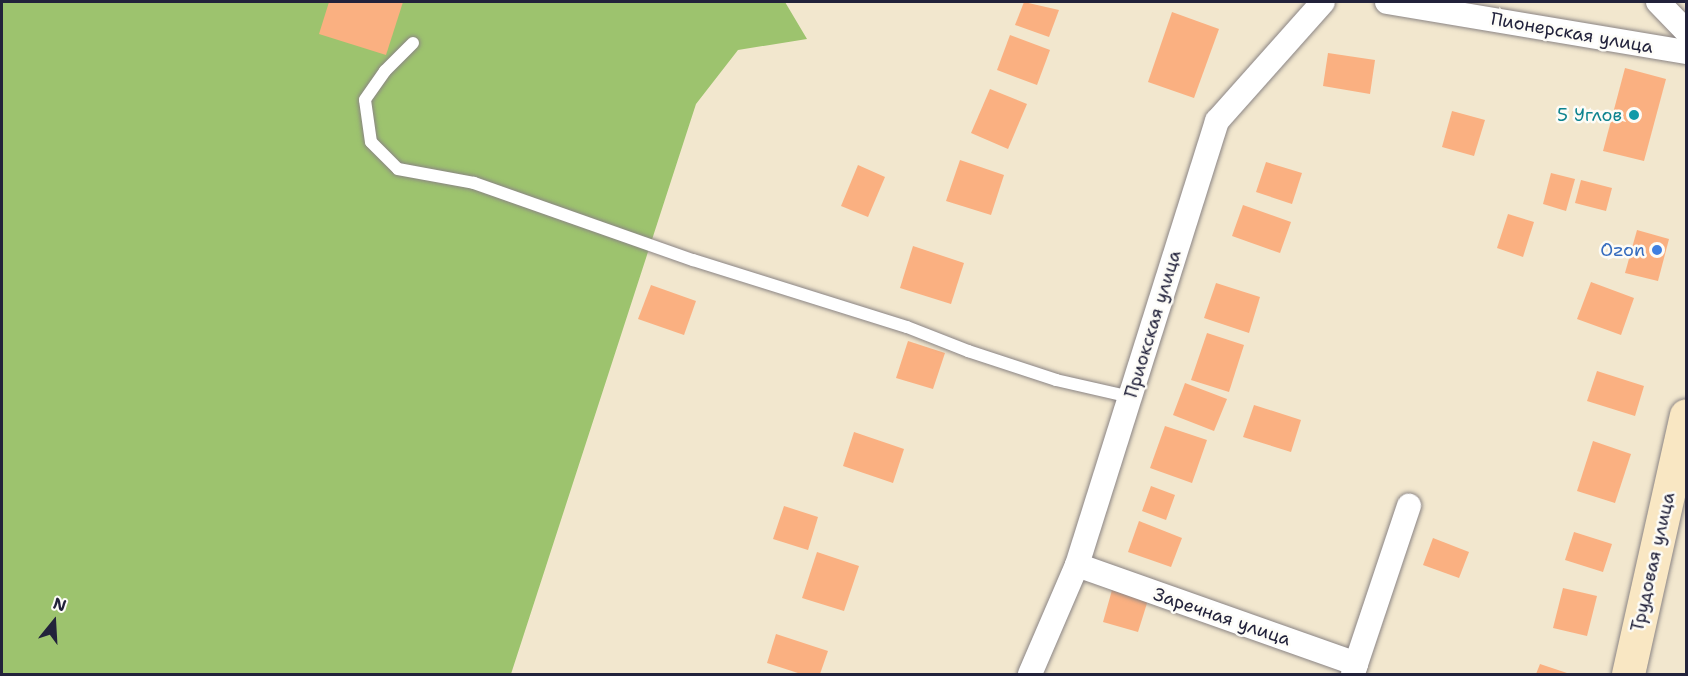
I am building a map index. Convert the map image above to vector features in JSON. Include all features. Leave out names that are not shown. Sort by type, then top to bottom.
[{"type":"street","name":"Приокская улица","points":[[1030,675],[1077,566],[1217,122],[1323,2]]},
{"type":"street","name":"Пионерская улица","points":[[1387,2],[1686,52]]},
{"type":"street","points":[[1658,2],[1686,31]]},
{"type":"street","name":"Трудовая улица","points":[[1628,675],[1686,415]]},
{"type":"street","points":[[1355,669],[1408,506]]},
{"type":"street","name":"Заречная улица","points":[[1077,566],[1355,669]]},
{"type":"lane","points":[[413,43],[385,71],[365,100],[370,142],[398,170],[474,183],[693,260],[907,327],[979,355],[1056,380],[1130,397]]},
{"type":"green space","points":[[2,2],[785,2],[807,39],[738,50],[696,104],[511,674],[2,674]]},
{"type":"building","points":[[329,2],[403,2],[386,55],[319,34]]},
{"type":"building","points":[[1024,2],[1059,10],[1049,37],[1015,25]]},
{"type":"building","points":[[1172,12],[1219,29],[1194,98],[1148,82]]},
{"type":"building","points":[[1010,35],[1050,50],[1037,85],[997,70]]},
{"type":"building","points":[[1328,53],[1375,60],[1370,94],[1323,86]]},
{"type":"building","name":"5 Углов","points":[[1625,68],[1666,79],[1644,161],[1603,151]]},
{"type":"building","points":[[990,89],[1027,104],[1008,149],[971,133]]},
{"type":"building","points":[[1452,111],[1485,120],[1474,156],[1442,147]]},
{"type":"building","points":[[960,160],[1004,175],[991,215],[946,201]]},
{"type":"building","points":[[1266,162],[1302,173],[1292,204],[1256,192]]},
{"type":"building","points":[[858,165],[885,177],[868,217],[841,206]]},
{"type":"building","points":[[1551,173],[1575,179],[1566,211],[1543,204]]},
{"type":"building","points":[[1581,180],[1612,188],[1606,211],[1575,203]]},
{"type":"building","points":[[1243,205],[1291,222],[1280,253],[1232,236]]},
{"type":"building","points":[[1508,214],[1534,222],[1523,257],[1497,248]]},
{"type":"building","points":[[1637,230],[1669,239],[1658,281],[1625,273]]},
{"type":"building","points":[[913,246],[964,263],[951,304],[900,288]]},
{"type":"building","points":[[1591,282],[1634,298],[1621,335],[1577,319]]},
{"type":"building","points":[[1216,283],[1260,297],[1249,333],[1204,318]]},
{"type":"building","points":[[651,285],[696,301],[684,335],[638,319]]},
{"type":"building","points":[[1207,333],[1244,345],[1229,392],[1191,380]]},
{"type":"building","points":[[908,341],[945,353],[933,389],[896,378]]},
{"type":"building","points":[[1597,371],[1644,386],[1635,416],[1587,401]]},
{"type":"building","points":[[1185,383],[1227,399],[1214,431],[1173,415]]},
{"type":"building","points":[[1254,405],[1301,420],[1291,452],[1243,437]]},
{"type":"building","points":[[1165,426],[1207,440],[1192,483],[1150,468]]},
{"type":"building","points":[[854,432],[904,449],[893,483],[843,466]]},
{"type":"building","points":[[1593,441],[1631,454],[1615,503],[1577,491]]},
{"type":"building","points":[[1151,486],[1175,495],[1166,520],[1142,511]]},
{"type":"building","points":[[784,506],[818,517],[808,550],[773,539]]},
{"type":"building","points":[[1139,521],[1182,538],[1171,567],[1128,552]]},
{"type":"building","points":[[1574,532],[1612,544],[1603,572],[1565,560]]},
{"type":"building","points":[[1433,538],[1469,552],[1459,578],[1423,565]]},
{"type":"building","points":[[817,552],[859,566],[844,611],[802,598]]},
{"type":"building","points":[[1563,588],[1597,596],[1587,636],[1553,628]]},
{"type":"building","points":[[1112,590],[1148,600],[1138,632],[1103,622]]},
{"type":"building","points":[[776,634],[828,651],[820,674],[801,674],[767,663]]},
{"type":"building","points":[[1540,664],[1570,674],[1536,674]]},
{"type":"place","name":"5 Углов","points":[[1634,115]]},
{"type":"place","name":"Ozon","points":[[1657,250]]}]
